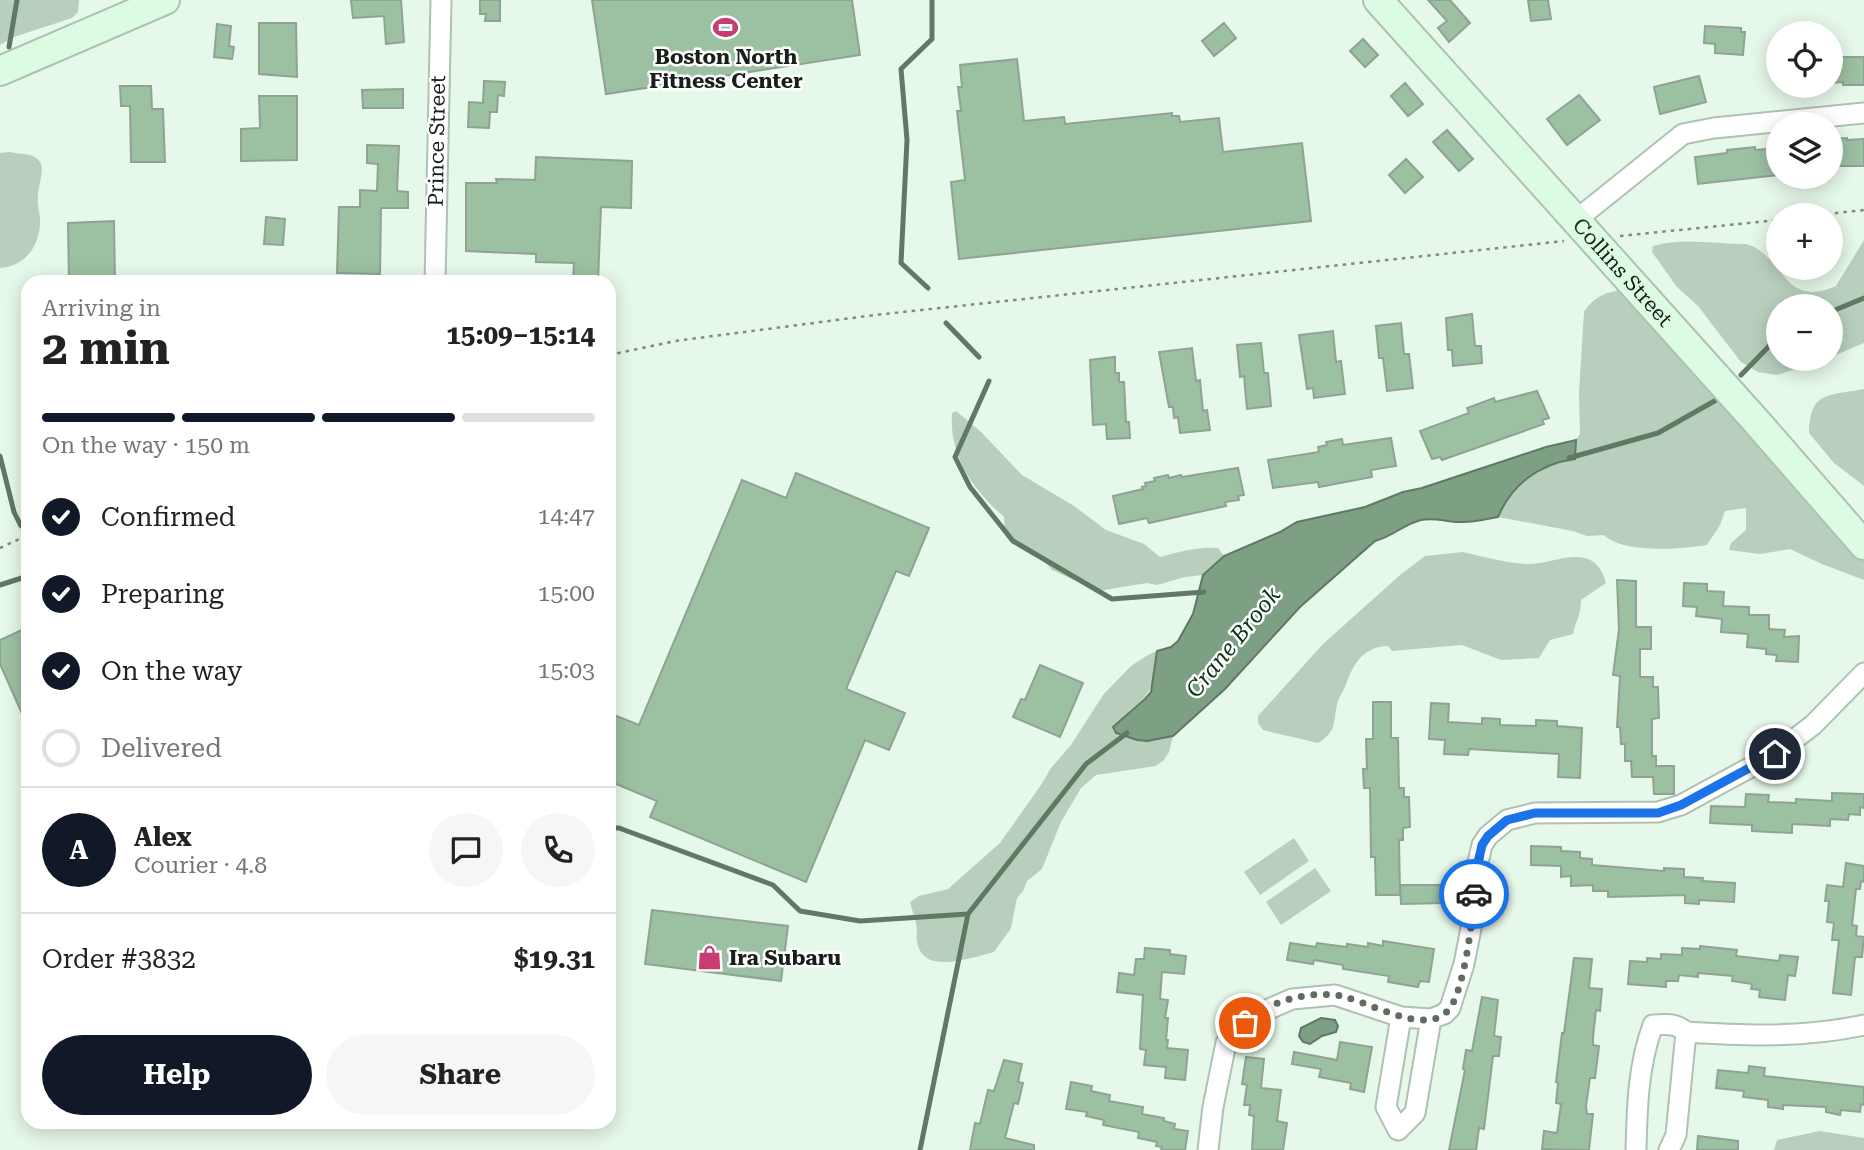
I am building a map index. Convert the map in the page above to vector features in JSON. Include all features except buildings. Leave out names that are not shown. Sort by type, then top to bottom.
[{"type":"main road","points":[[0,71],[165,0]]},
{"type":"main road","name":"Collins Street","points":[[1378,0],[1864,545]]},
{"type":"street","name":"Prince Street","points":[[435,275],[441,0]]},
{"type":"street","points":[[1585,230],[1683,134],[1714,128],[1864,113]]},
{"type":"street","points":[[1208,1150],[1213,1107],[1226,1044],[1232,1033],[1253,1016],[1292,999],[1335,995],[1401,1017],[1431,1019],[1444,1014],[1450,1008],[1473,918],[1476,872],[1482,845],[1500,825],[1518,816],[1535,813],[1658,813],[1681,805],[1775,754],[1814,725],[1864,673]]},
{"type":"street","points":[[1397,1140],[1386,1107],[1401,1017]]},
{"type":"street","points":[[1397,1140],[1415,1113],[1431,1019]]},
{"type":"street","points":[[1636,1150],[1645,1046],[1653,1025],[1665,1024],[1686,1032],[1782,1037],[1828,1033],[1864,1025]]},
{"type":"street","points":[[1669,1150],[1676,1135],[1686,1032]]},
{"type":"path","points":[[1843,212],[1864,210]]},
{"type":"path","points":[[616,354],[675,341],[875,315],[1573,240],[1585,230],[1766,220]]},
{"type":"path","points":[[0,548],[21,538]]},
{"type":"shaded area","points":[[0,0],[79,0],[78,12],[72,18],[14,37],[0,45]]},
{"type":"shaded area","points":[[0,153],[26,154],[40,162],[40,228],[35,245],[25,258],[0,268]]},
{"type":"shaded area","points":[[1864,240],[1864,343],[1843,352],[1843,294],[1766,294],[1766,371],[1789,371],[1777,375],[1758,372],[1741,362],[1698,306],[1677,287],[1652,252],[1653,246],[1664,243],[1746,244],[1766,256],[1766,280],[1787,280],[1804,291],[1818,291],[1836,286],[1840,280],[1843,280],[1843,274]]},
{"type":"shaded area","points":[[1631,289],[1864,550],[1864,580],[1790,549],[1760,554],[1729,550],[1731,543],[1746,530],[1746,508],[1725,511],[1720,525],[1707,545],[1668,549],[1638,548],[1613,541],[1604,535],[1587,536],[1498,517],[1519,485],[1539,471],[1575,459],[1576,440],[1580,434],[1579,392],[1584,312],[1604,294]]},
{"type":"shaded area","points":[[1864,389],[1864,486],[1834,463],[1809,433],[1810,419],[1818,402],[1831,395]]},
{"type":"shaded area","points":[[956,411],[980,431],[1022,475],[1074,506],[1106,530],[1144,544],[1160,557],[1210,548],[1218,548],[1224,556],[1203,575],[1157,585],[1147,583],[1098,591],[1052,570],[1039,556],[1011,543],[1005,535],[1004,517],[982,495],[965,471],[954,444],[952,413]]},
{"type":"shaded area","points":[[1463,552],[1528,564],[1562,558],[1584,558],[1593,561],[1606,583],[1581,600],[1573,634],[1550,640],[1539,658],[1501,660],[1462,645],[1392,651],[1388,646],[1379,647],[1361,657],[1352,669],[1339,700],[1331,731],[1324,739],[1318,743],[1263,730],[1258,723],[1258,716],[1323,644],[1399,576],[1425,556]]},
{"type":"shaded area","points":[[1157,651],[1151,686],[1144,698],[1129,711],[1147,741],[1173,736],[1164,760],[1156,766],[1096,775],[1081,788],[1061,822],[1042,869],[1027,881],[1017,898],[1011,928],[994,952],[950,962],[928,959],[921,952],[917,941],[910,902],[919,896],[948,889],[1000,843],[1051,768],[1071,745],[1103,695],[1131,666]]},
{"type":"shaded area","points":[[1294,838],[1309,861],[1260,895],[1244,872]]},
{"type":"shaded area","points":[[1315,868],[1331,891],[1281,925],[1266,902]]},
{"type":"shaded area","points":[[1820,1131],[1864,1138],[1864,1150],[1774,1150],[1777,1140]]},
{"type":"water","points":[[1576,440],[1575,459],[1550,466],[1528,478],[1511,495],[1498,517],[1465,522],[1421,520],[1375,541],[1300,607],[1225,689],[1173,736],[1147,741],[1116,733],[1113,727],[1151,692],[1157,651],[1171,647],[1178,641],[1193,614],[1203,575],[1224,556],[1297,522],[1365,507],[1403,492]]},
{"type":"water","points":[[1321,1018],[1335,1020],[1338,1026],[1336,1032],[1322,1036],[1310,1044],[1303,1042],[1299,1036],[1301,1028]]},
{"type":"waterway","points":[[9,47],[17,0]]},
{"type":"waterway","points":[[928,288],[901,263],[907,140],[901,69],[932,39],[932,0]]},
{"type":"waterway","name":"Crane Brook","points":[[1843,307],[1864,298]]},
{"type":"waterway","points":[[946,323],[979,357]]},
{"type":"waterway","name":"Crane Brook","points":[[1741,375],[1766,349]]},
{"type":"waterway","points":[[989,381],[955,457],[970,487],[1013,541],[1112,599],[1204,592]]},
{"type":"waterway","name":"Crane Brook","points":[[1569,458],[1658,433],[1718,399]]},
{"type":"waterway","points":[[0,456],[14,512],[21,526]]},
{"type":"waterway","points":[[0,585],[21,578]]},
{"type":"waterway","name":"Crane Brook","points":[[920,1150],[968,914],[1086,764],[1127,733]]},
{"type":"waterway","points":[[616,828],[773,885],[800,911],[860,921],[968,914]]},
{"type":"way so far","points":[[1245,1023],[1283,1001],[1335,995],[1348,997],[1401,1017],[1431,1019],[1444,1014],[1455,996],[1464,964],[1473,918],[1474,894]]},
{"type":"place","name":"Boston North Fitness Center","points":[[726,28]]},
{"type":"place","name":"Ira Subaru","points":[[709,958]]},
{"type":"route","points":[[1474,894],[1482,845],[1488,836],[1507,820],[1535,813],[1658,813],[1681,805],[1775,754]]}]
